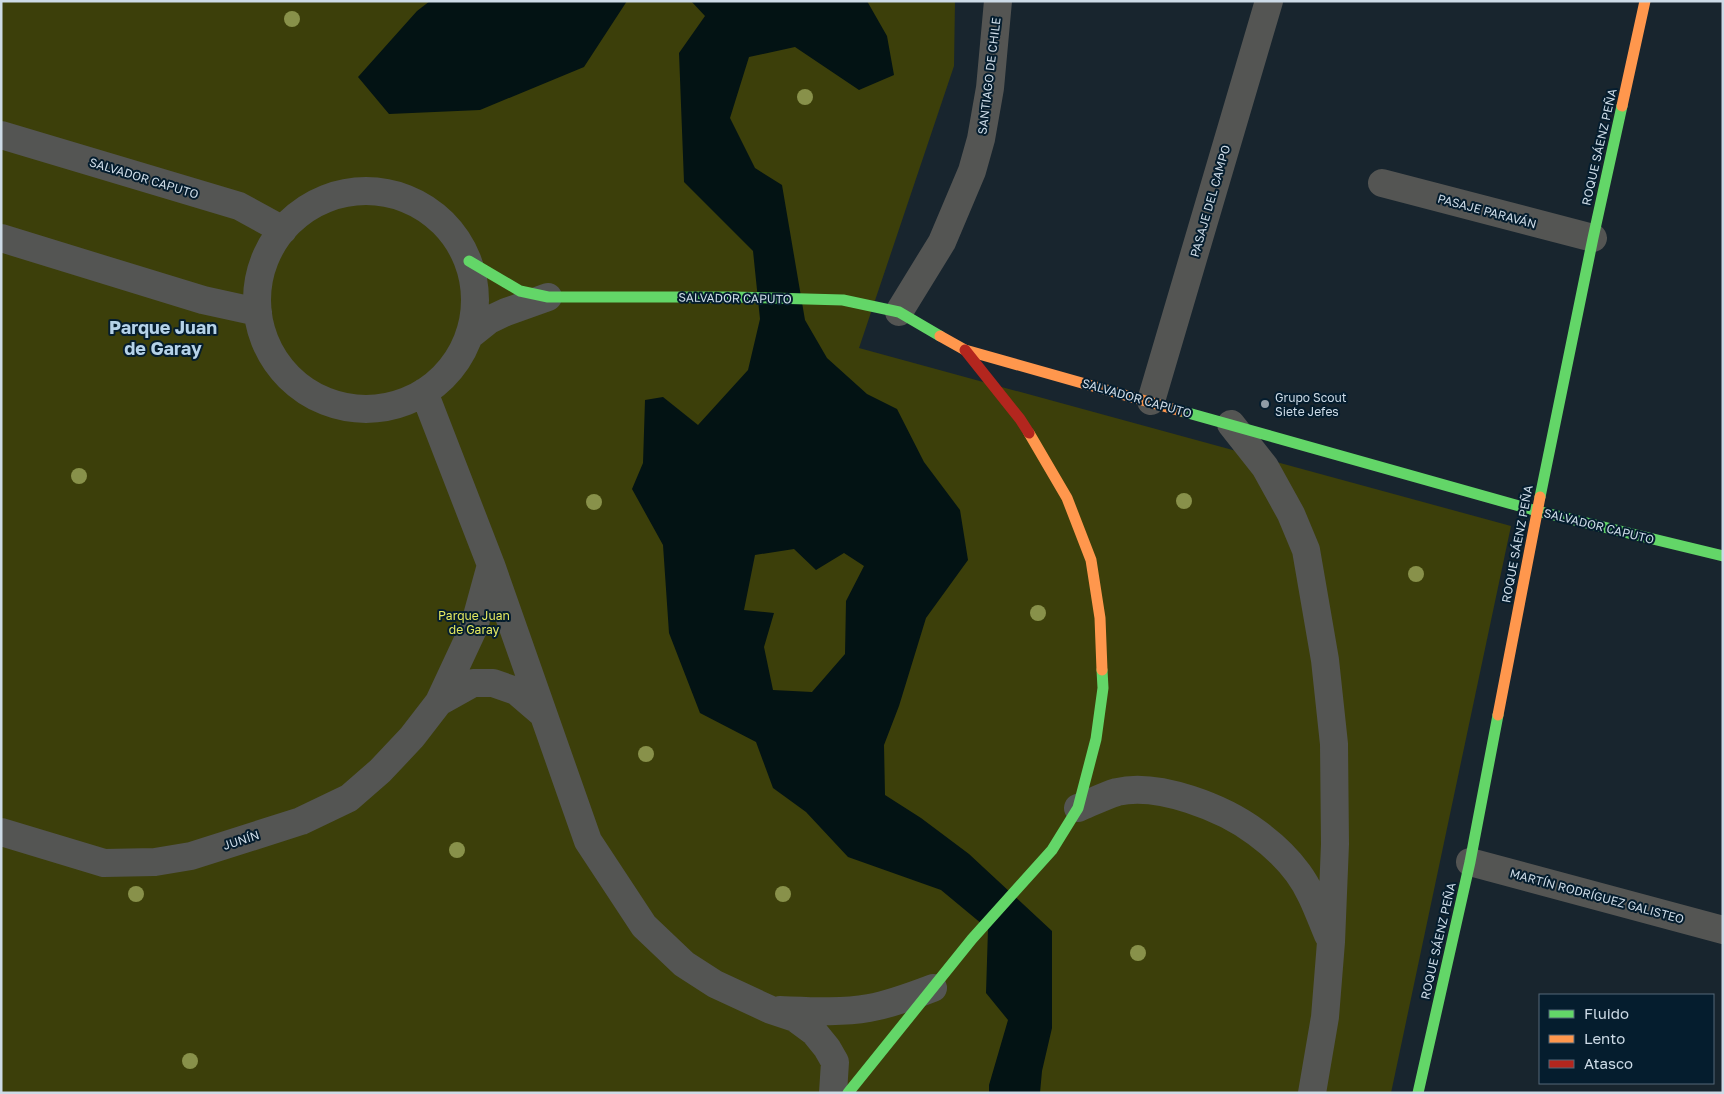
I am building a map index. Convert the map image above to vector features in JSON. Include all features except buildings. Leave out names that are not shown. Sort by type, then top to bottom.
[{"type":"street","name":"SANTIAGO DE CHILE","points":[[900,312],[942,242],[972,171],[981,139],[990,88],[998,1]]},
{"type":"street","name":"PASAJE DEL CAMPO","points":[[1151,401],[1269,1]]},
{"type":"street","name":"ROQUE SÁENZ PEÑA","points":[[1418,1093],[1470,862],[1537,511],[1593,238],[1645,1]]},
{"type":"street","name":"SALVADOR CAPUTO","points":[[1,135],[239,206],[282,230]]},
{"type":"street","name":"PASAJE PARAVÁN","points":[[1382,183],[1593,238]]},
{"type":"street","points":[[368,191],[400,196],[429,210],[453,232],[469,260],[476,292],[474,322],[464,349],[447,373],[424,392],[396,404],[365,409],[334,403],[305,390],[282,370],[266,342],[258,312],[258,283],[267,254],[282,230],[307,208],[336,195],[368,191]]},
{"type":"street","points":[[1,238],[204,300],[258,312]]},
{"type":"street","name":"SALVADOR CAPUTO","points":[[469,260],[520,291],[548,297],[732,297],[843,300],[900,312],[965,350],[1537,511],[1723,556]]},
{"type":"street","name":"SALVADOR CAPUTO","points":[[469,336],[488,320],[548,297]]},
{"type":"street","points":[[848,1093],[972,939],[1052,850],[1078,808],[1096,739],[1102,688],[1100,618],[1091,560],[1067,498],[1020,418],[965,350]]},
{"type":"street","points":[[424,392],[491,565],[588,841],[644,926],[684,964],[715,984],[770,1010],[795,1018],[814,1032],[835,1062],[832,1093]]},
{"type":"street","points":[[1231,424],[1265,467],[1291,514],[1306,550],[1326,660],[1334,744],[1335,844],[1331,942],[1324,1017],[1312,1093]]},
{"type":"street","name":"JUNÍN","points":[[1,832],[104,863],[155,862],[191,856],[301,821],[349,798],[380,771],[412,737],[439,702],[474,627],[491,565]]},
{"type":"street","name":"JUNÍN","points":[[439,702],[473,683],[493,683],[516,691],[544,715]]},
{"type":"street","points":[[1078,808],[1117,792],[1140,790],[1168,793],[1203,804],[1231,817],[1256,832],[1281,854],[1298,873],[1310,892],[1331,942]]},
{"type":"street","name":"MARTÍN RODRÍGUEZ GALISTEO","points":[[1470,862],[1723,930]]},
{"type":"street","points":[[770,1010],[829,1012],[868,1008],[898,1002],[933,988]]},
{"type":"green space","name":"Parque Juan de Garay","points":[[1,1],[955,1],[954,66],[859,348],[1511,526],[1391,1093],[1,1093]]},
{"type":"shaded area","points":[[430,1],[627,1],[584,67],[480,110],[389,114],[358,77],[417,11]]},
{"type":"shaded area","points":[[691,1],[867,1],[887,36],[894,75],[859,90],[795,47],[749,57],[730,118],[755,168],[782,185],[805,320],[827,358],[867,394],[897,409],[924,462],[960,510],[968,560],[926,618],[899,706],[884,745],[885,795],[921,818],[969,854],[1052,931],[1052,1028],[1042,1071],[1040,1093],[989,1093],[989,1085],[1008,1020],[986,993],[988,929],[941,890],[848,857],[806,812],[773,788],[756,742],[700,713],[669,633],[663,545],[632,489],[643,463],[645,400],[663,397],[698,425],[748,370],[760,319],[753,251],[684,182],[679,53],[705,16]],"holes":[[[794,549],[816,570],[844,553],[864,566],[846,601],[845,654],[812,692],[773,690],[764,647],[774,613],[744,610],[755,555]]]},
{"type":"traffic: fast","points":[[1540,497],[1622,106]]},
{"type":"traffic: fast","points":[[469,261],[520,291],[548,297],[733,297],[843,300],[899,312],[940,336]]},
{"type":"traffic: fast","points":[[1181,411],[1537,511],[1723,556]]},
{"type":"traffic: fast","points":[[848,1093],[972,939],[1052,850],[1078,808],[1096,739],[1103,688],[1102,670]]},
{"type":"traffic: fast","points":[[1418,1093],[1470,862],[1498,715]]},
{"type":"traffic: slow","points":[[1622,106],[1645,1]]},
{"type":"traffic: slow","points":[[940,336],[965,350],[1181,411]]},
{"type":"traffic: slow","points":[[1029,433],[1067,498],[1091,560],[1100,618],[1102,670]]},
{"type":"traffic: slow","points":[[1498,715],[1540,497]]},
{"type":"traffic: jam","points":[[965,350],[1029,433]]},
{"type":"place","name":"Grupo Scout Siete Jefes","points":[[1265,404]]},
{"type":"district","name":"Parque Juan de Garay","points":[[163,337]]}]
